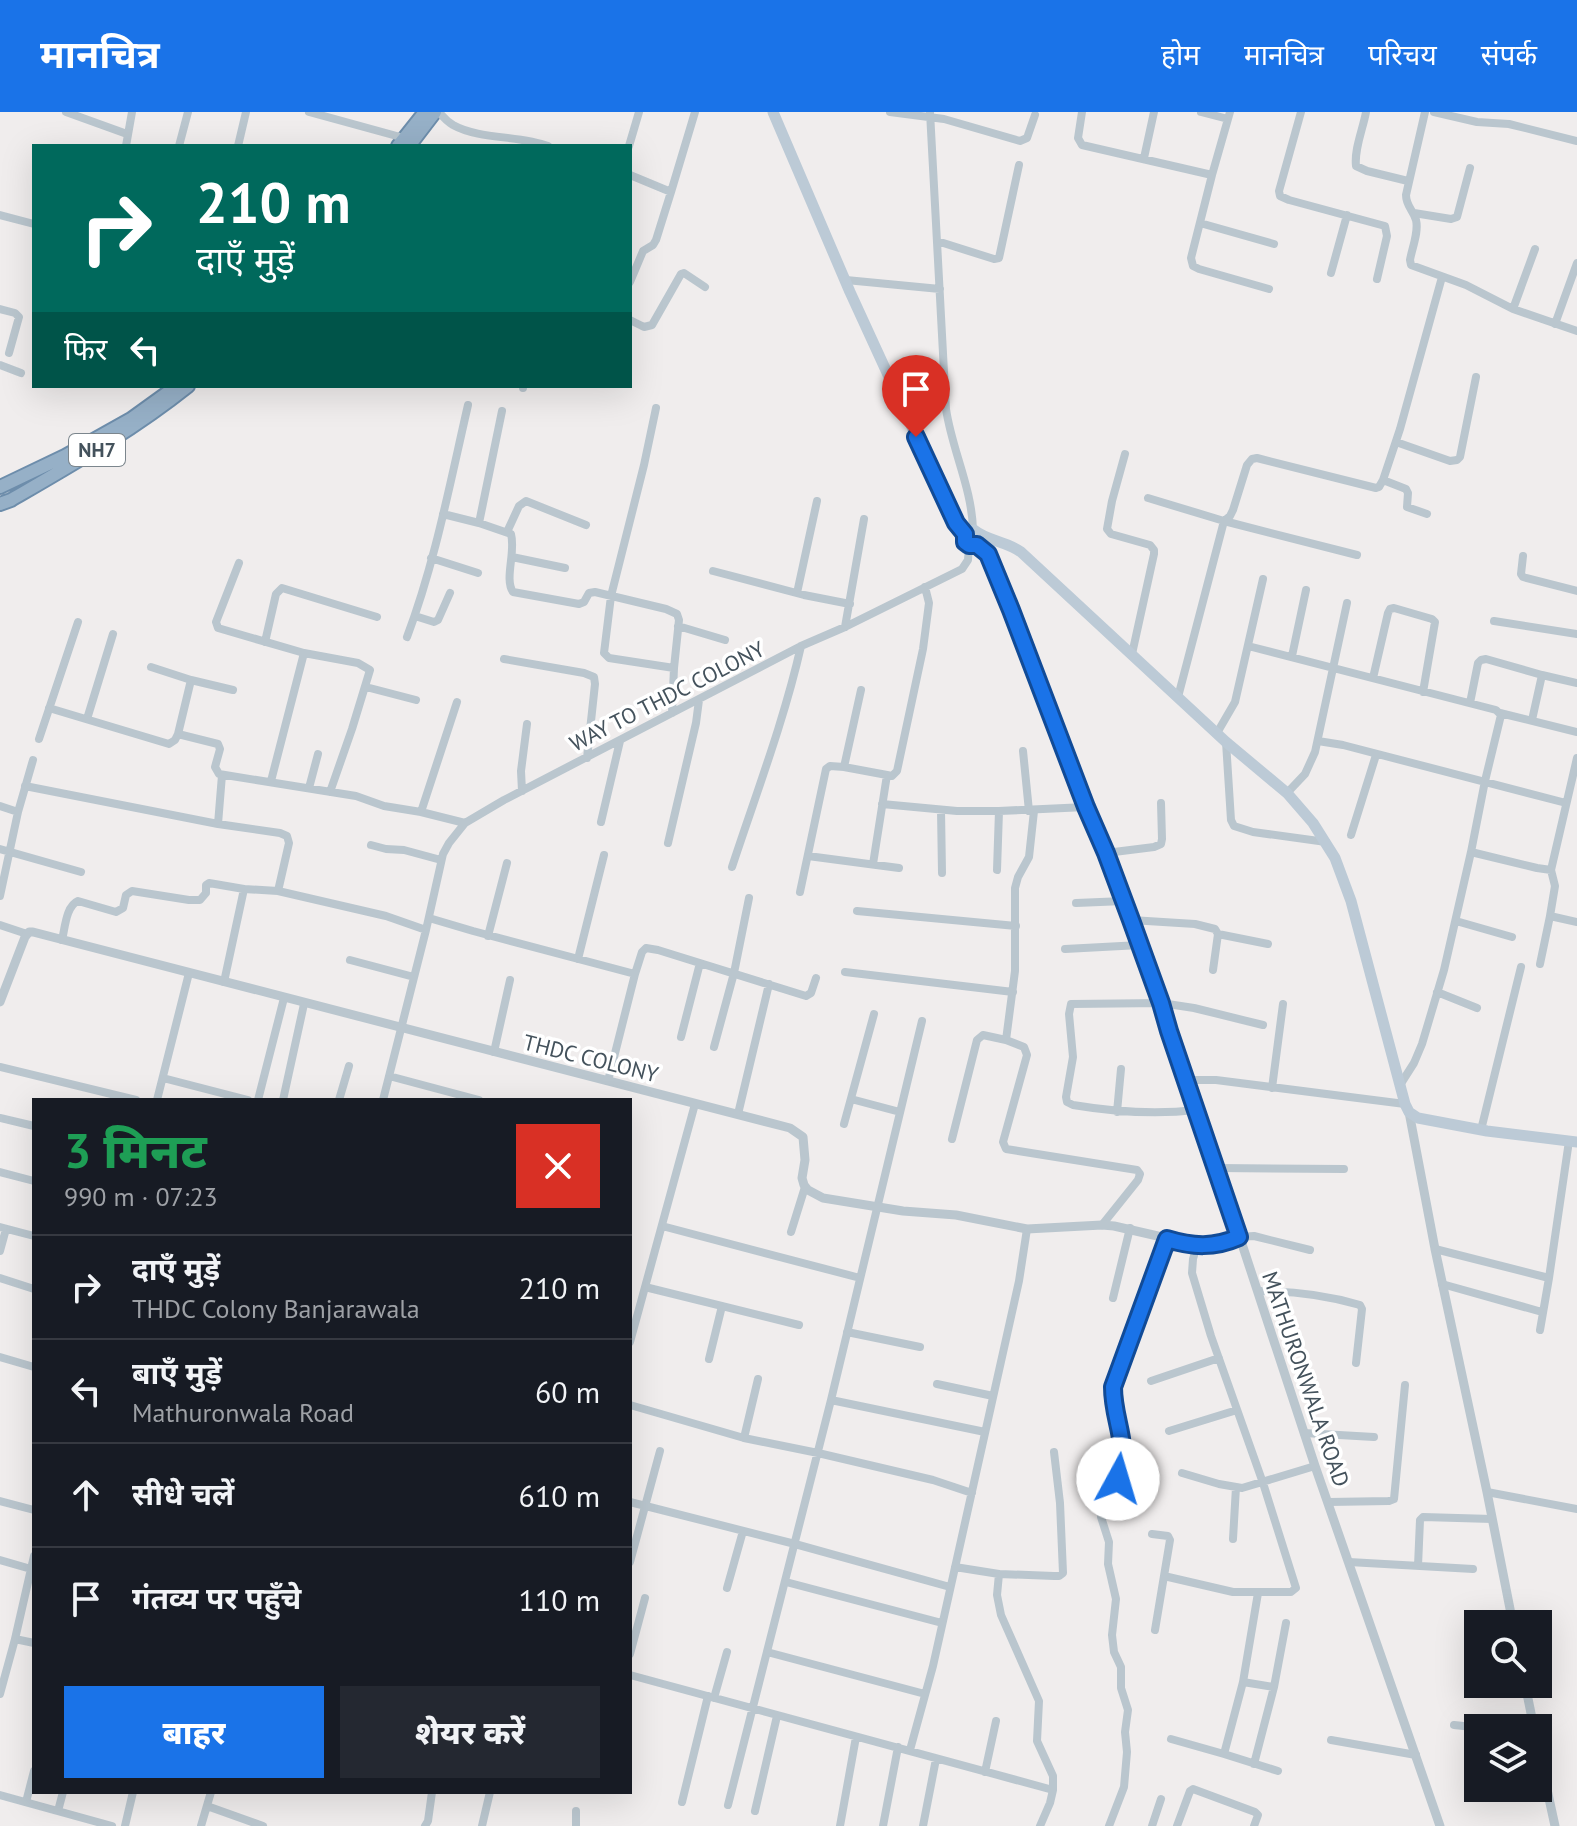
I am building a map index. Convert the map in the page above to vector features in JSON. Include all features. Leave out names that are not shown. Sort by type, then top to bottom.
[{"type":"highway","points":[[404,143],[425,112]]},
{"type":"highway","points":[[404,143],[437,112]]},
{"type":"highway","name":"NH7","points":[[0,504],[11,500],[173,388]]},
{"type":"highway","name":"NH7","points":[[0,487],[67,461],[153,414],[186,388]]},
{"type":"main road","points":[[773,112],[956,523],[973,538],[1007,543],[1021,552],[1287,793],[1326,842],[1351,901],[1407,1108],[1418,1118],[1573,1142]]},
{"type":"street","points":[[66,112],[127,134]]},
{"type":"street","points":[[126,144],[132,112]]},
{"type":"street","points":[[180,144],[188,112]]},
{"type":"street","points":[[238,144],[246,112]]},
{"type":"street","points":[[309,112],[404,143]]},
{"type":"street","points":[[437,112],[455,126],[485,135],[542,144]]},
{"type":"street","points":[[630,144],[639,112]]},
{"type":"street","points":[[632,277],[643,251],[656,240],[695,112]]},
{"type":"street","points":[[890,112],[930,114],[1023,141],[1028,136],[1035,115]]},
{"type":"street","points":[[1082,112],[1078,138],[1082,145],[1212,175]]},
{"type":"street","points":[[1144,158],[1154,112]]},
{"type":"street","points":[[1201,112],[1229,116],[1191,258],[1193,266],[1269,289]]},
{"type":"street","points":[[1301,112],[1280,196],[1382,224],[1386,228],[1386,241],[1377,279]]},
{"type":"street","points":[[1366,112],[1356,166],[1408,181]]},
{"type":"street","points":[[1425,112],[1406,201],[1414,213],[1417,227],[1410,263],[1471,287],[1513,309],[1577,331]]},
{"type":"street","points":[[1434,112],[1477,122],[1509,124],[1577,141]]},
{"type":"street","points":[[930,114],[944,386],[949,428],[973,510],[973,538]]},
{"type":"street","points":[[937,241],[999,258],[1019,165]]},
{"type":"street","points":[[1414,213],[1451,219],[1457,217],[1470,168]]},
{"type":"street","points":[[632,176],[671,192]]},
{"type":"street","points":[[0,215],[32,223]]},
{"type":"street","points":[[1331,273],[1347,215]]},
{"type":"street","points":[[1200,223],[1274,244]]},
{"type":"street","points":[[1513,309],[1535,249]]},
{"type":"street","points":[[1555,324],[1577,263]]},
{"type":"street","points":[[632,321],[644,327],[652,325],[681,274],[705,287]]},
{"type":"street","points":[[1178,697],[1224,521],[1230,516],[1247,465],[1257,458],[1376,488],[1380,486],[1396,442],[1442,277]]},
{"type":"street","points":[[846,280],[940,289]]},
{"type":"street","points":[[0,309],[19,317],[9,353]]},
{"type":"street","points":[[0,365],[21,373]]},
{"type":"street","points":[[1396,442],[1450,461],[1457,460],[1476,377]]},
{"type":"street","points":[[407,637],[443,514],[468,405]]},
{"type":"street","points":[[656,408],[611,596],[604,653],[605,656],[674,668]]},
{"type":"street","points":[[479,523],[502,411]]},
{"type":"street","points":[[1125,454],[1107,529],[1111,534],[1150,545],[1154,550],[1132,654]]},
{"type":"street","points":[[1383,480],[1406,489],[1407,507],[1427,514]]},
{"type":"street","points":[[1148,498],[1357,555]]},
{"type":"street","points":[[507,532],[519,506],[526,501],[586,525]]},
{"type":"street","points":[[797,593],[817,501]]},
{"type":"street","points":[[443,514],[507,532],[512,538],[509,586],[513,592],[583,604],[593,591],[674,612],[678,616],[678,626],[672,713]]},
{"type":"street","points":[[845,627],[864,519]]},
{"type":"street","name":"WAY TO THDC COLONY","points":[[428,923],[441,860],[449,843],[465,823],[801,646],[962,569],[968,560],[973,538]]},
{"type":"street","name":"MATHURONWALA ROAD","points":[[973,538],[988,554],[1131,920],[1440,1826]]},
{"type":"street","points":[[1523,556],[1523,577],[1577,591]]},
{"type":"street","points":[[512,557],[565,568]]},
{"type":"street","points":[[431,558],[478,573]]},
{"type":"street","points":[[239,563],[216,625],[221,630],[304,653],[364,665],[370,670],[330,792]]},
{"type":"street","points":[[713,571],[850,604]]},
{"type":"street","points":[[1263,579],[1235,702],[1222,737],[1231,820],[1234,826],[1253,832],[1326,842]]},
{"type":"street","points":[[800,892],[826,769],[830,766],[844,767],[892,776],[897,771],[923,649],[929,603],[925,587]]},
{"type":"street","points":[[265,642],[276,594],[280,589],[377,617]]},
{"type":"street","points":[[1292,656],[1306,590]]},
{"type":"street","points":[[415,616],[434,622],[438,620],[450,593]]},
{"type":"street","points":[[1287,793],[1311,764],[1347,603]]},
{"type":"street","points":[[1373,678],[1388,613],[1394,608],[1435,622],[1423,692]]},
{"type":"street","points":[[1494,621],[1577,634]]},
{"type":"street","points":[[39,739],[78,622]]},
{"type":"street","points":[[678,626],[725,640]]},
{"type":"street","points":[[87,719],[113,634]]},
{"type":"street","points":[[732,867],[775,739],[801,646]]},
{"type":"street","points":[[1248,646],[1577,732]]},
{"type":"street","points":[[271,781],[304,653]]},
{"type":"street","points":[[504,659],[594,677],[587,758]]},
{"type":"street","points":[[1470,703],[1478,663],[1486,659],[1577,683]]},
{"type":"street","points":[[151,667],[233,690]]},
{"type":"street","points":[[1532,720],[1542,675]]},
{"type":"street","points":[[49,708],[166,744],[172,743],[178,734],[191,680]]},
{"type":"street","points":[[366,687],[416,700]]},
{"type":"street","points":[[844,767],[861,690]]},
{"type":"street","points":[[668,843],[699,700]]},
{"type":"street","points":[[421,812],[457,702]]},
{"type":"street","points":[[1400,1085],[1422,1044],[1437,992],[1456,921],[1500,713]]},
{"type":"street","points":[[522,791],[521,771],[527,724]]},
{"type":"street","points":[[178,734],[218,744],[220,749],[215,770],[222,775],[362,797],[392,808],[465,823]]},
{"type":"street","points":[[601,822],[620,741]]},
{"type":"street","points":[[1318,741],[1566,803]]},
{"type":"street","points":[[1006,1040],[1013,992],[1015,888],[1029,857],[1032,811],[1023,751]]},
{"type":"street","points":[[309,788],[318,754]]},
{"type":"street","points":[[1351,835],[1376,755]]},
{"type":"street","points":[[1540,964],[1555,882],[1551,870],[1577,758]]},
{"type":"street","points":[[0,896],[33,760]]},
{"type":"street","points":[[218,824],[222,775]]},
{"type":"street","points":[[873,864],[887,775]]},
{"type":"street","points":[[25,786],[280,833],[287,836],[289,843],[278,891]]},
{"type":"street","points":[[1106,853],[1161,844],[1161,803]]},
{"type":"street","points":[[882,804],[941,810],[999,811],[1086,807]]},
{"type":"street","points":[[0,806],[18,812]]},
{"type":"street","points":[[941,810],[942,873]]},
{"type":"street","points":[[997,870],[999,811]]},
{"type":"street","points":[[371,845],[441,860]]},
{"type":"street","points":[[0,849],[81,872]]},
{"type":"street","points":[[1471,852],[1551,870]]},
{"type":"street","points":[[578,959],[604,855]]},
{"type":"street","points":[[808,856],[899,868]]},
{"type":"street","points":[[488,936],[507,863]]},
{"type":"street","points":[[62,940],[71,906],[75,902],[116,912],[123,908],[126,895],[132,891],[200,900],[209,883],[278,891],[428,923],[635,974]]},
{"type":"street","points":[[224,982],[244,889]]},
{"type":"street","points":[[714,1047],[734,973],[749,898]]},
{"type":"street","points":[[1076,903],[1124,901]]},
{"type":"street","points":[[857,911],[1016,926]]},
{"type":"street","points":[[1550,916],[1577,922]]},
{"type":"street","points":[[1131,920],[1195,924],[1212,927],[1218,934],[1268,944]]},
{"type":"street","points":[[1456,921],[1512,937]]},
{"type":"street","points":[[384,1098],[428,923]]},
{"type":"street","points":[[0,925],[27,934],[0,1002]]},
{"type":"street","name":"THDC COLONY","points":[[27,934],[33,932],[790,1128],[803,1137],[805,1160],[802,1178],[805,1187]]},
{"type":"street","points":[[1213,970],[1218,934]]},
{"type":"street","points":[[1065,949],[1140,945]]},
{"type":"street","points":[[608,1081],[635,974],[646,948],[808,996],[816,978]]},
{"type":"street","points":[[350,960],[414,977]]},
{"type":"street","points":[[681,1037],[700,963]]},
{"type":"street","points":[[1481,1130],[1521,967]]},
{"type":"street","points":[[845,972],[1013,992]]},
{"type":"street","points":[[158,1098],[189,973]]},
{"type":"street","points":[[494,1052],[510,980]]},
{"type":"street","points":[[738,1114],[769,984]]},
{"type":"street","points":[[1437,992],[1477,1008]]},
{"type":"street","points":[[259,1098],[284,998]]},
{"type":"street","points":[[1196,1110],[1166,1114],[1117,1112],[1067,1102],[1073,1057],[1070,1006],[1074,1003],[1161,1003],[1263,1025]]},
{"type":"street","points":[[283,1098],[304,1004]]},
{"type":"street","points":[[1272,1088],[1283,1004]]},
{"type":"street","points":[[844,1124],[874,1014]]},
{"type":"street","points":[[728,1805],[879,1207],[922,1021]]},
{"type":"street","points":[[952,1139],[977,1040],[983,1035],[1024,1047],[1027,1052],[1003,1135],[1006,1149],[1139,1172],[1138,1180],[1102,1225]]},
{"type":"street","points":[[340,1098],[349,1066]]},
{"type":"street","points":[[0,1067],[128,1098]]},
{"type":"street","points":[[1117,1112],[1121,1069]]},
{"type":"street","points":[[389,1076],[472,1098]]},
{"type":"street","points":[[163,1078],[240,1098]]},
{"type":"street","points":[[1186,1080],[1216,1080],[1407,1108],[1510,1610]]},
{"type":"street","points":[[851,1099],[900,1112]]},
{"type":"street","points":[[632,1335],[695,1104]]},
{"type":"street","points":[[0,1118],[32,1126]]},
{"type":"street","points":[[1540,1330],[1573,1142]]},
{"type":"street","points":[[1217,1168],[1344,1169]]},
{"type":"street","points":[[0,1172],[32,1180]]},
{"type":"street","points":[[791,1232],[805,1187],[823,1198],[956,1215],[1027,1229],[1102,1225],[1130,1228],[1197,1245],[1215,1245],[1254,1236],[1310,1250]]},
{"type":"street","points":[[662,1226],[860,1278]]},
{"type":"street","points":[[0,1251],[3,1228],[32,1235]]},
{"type":"street","points":[[1113,1298],[1130,1228]]},
{"type":"street","points":[[910,1750],[972,1493],[1019,1281],[1027,1229]]},
{"type":"street","points":[[1109,1826],[1124,1787],[1128,1713],[1121,1688],[1121,1667],[1114,1652],[1112,1635],[1116,1599],[1108,1564],[1109,1542],[1101,1517],[1123,1458],[1113,1387],[1167,1239]]},
{"type":"street","points":[[1164,1576],[1233,1592],[1291,1592],[1296,1588],[1192,1273],[1197,1245]]},
{"type":"street","points":[[1435,1249],[1549,1278]]},
{"type":"street","points":[[0,1278],[32,1288]]},
{"type":"street","points":[[1442,1284],[1542,1312]]},
{"type":"street","points":[[645,1287],[799,1325]]},
{"type":"street","points":[[1258,1291],[1307,1293],[1360,1305],[1356,1363]]},
{"type":"street","points":[[709,1359],[722,1306]]},
{"type":"street","points":[[847,1332],[920,1347]]},
{"type":"street","points":[[0,1357],[32,1366]]},
{"type":"street","points":[[1151,1381],[1219,1358]]},
{"type":"street","points":[[744,1438],[758,1379]]},
{"type":"street","points":[[937,1384],[993,1396]]},
{"type":"street","points":[[1329,1502],[1394,1499],[1405,1385]]},
{"type":"street","points":[[831,1400],[985,1432]]},
{"type":"street","points":[[632,1406],[744,1438],[933,1480],[972,1493]]},
{"type":"street","points":[[1169,1431],[1237,1410]]},
{"type":"street","points":[[1304,1433],[1374,1437]]},
{"type":"street","points":[[632,1555],[660,1451]]},
{"type":"street","points":[[955,1567],[999,1574],[1059,1576],[1063,1573],[1054,1452]]},
{"type":"street","points":[[1182,1473],[1236,1487],[1251,1487],[1315,1466]]},
{"type":"street","points":[[1233,1539],[1236,1487]]},
{"type":"street","points":[[1487,1492],[1577,1509]]},
{"type":"street","points":[[0,1501],[32,1509]]},
{"type":"street","points":[[632,1503],[950,1587]]},
{"type":"street","points":[[1418,1566],[1420,1520],[1423,1517],[1492,1519]]},
{"type":"street","points":[[727,1588],[743,1531]]},
{"type":"street","points":[[1152,1534],[1170,1538],[1155,1630]]},
{"type":"street","points":[[0,1560],[31,1569]]},
{"type":"street","points":[[1349,1562],[1473,1569]]},
{"type":"street","points":[[0,1694],[3,1671],[15,1639],[32,1565]]},
{"type":"street","points":[[999,1574],[997,1595],[1001,1615],[1039,1701],[1037,1741],[1053,1776],[1050,1803],[1040,1826]]},
{"type":"street","points":[[786,1582],[942,1623]]},
{"type":"street","points":[[1224,1754],[1243,1682],[1258,1593]]},
{"type":"street","points":[[632,1647],[645,1598]]},
{"type":"street","points":[[1254,1764],[1274,1687],[1286,1623]]},
{"type":"street","points":[[15,1639],[32,1643]]},
{"type":"street","points":[[682,1802],[727,1652]]},
{"type":"street","points":[[767,1652],[925,1694]]},
{"type":"street","points":[[632,1676],[1053,1790]]},
{"type":"street","points":[[1243,1682],[1274,1687]]},
{"type":"street","points":[[755,1811],[777,1716]]},
{"type":"street","points":[[985,1772],[996,1721]]},
{"type":"street","points":[[1454,1725],[1464,1726]]},
{"type":"street","points":[[840,1826],[856,1737]]},
{"type":"street","points":[[1171,1739],[1278,1771]]},
{"type":"street","points":[[1331,1740],[1416,1755]]},
{"type":"street","points":[[883,1826],[898,1747]]},
{"type":"street","points":[[923,1826],[936,1759]]},
{"type":"street","points":[[26,1802],[32,1779]]},
{"type":"street","points":[[1177,1826],[1193,1789],[1255,1812],[1258,1815],[1254,1826]]},
{"type":"street","points":[[58,1811],[62,1794]]},
{"type":"street","points":[[125,1826],[133,1794]]},
{"type":"street","points":[[201,1826],[210,1794]]},
{"type":"street","points":[[425,1826],[432,1794]]},
{"type":"street","points":[[482,1826],[490,1794]]},
{"type":"street","points":[[0,1795],[112,1826]]},
{"type":"street","points":[[1155,1825],[1161,1799]]},
{"type":"street","points":[[1550,1802],[1555,1826]]},
{"type":"street","points":[[207,1806],[263,1826]]},
{"type":"street","points":[[576,1811],[576,1826]]},
{"type":"route","points":[[916,437],[956,523],[965,534],[965,542],[977,545],[988,554],[1011,610],[1131,920],[1239,1237],[1223,1244],[1206,1246],[1167,1239],[1113,1387],[1123,1451],[1118,1479]]}]
